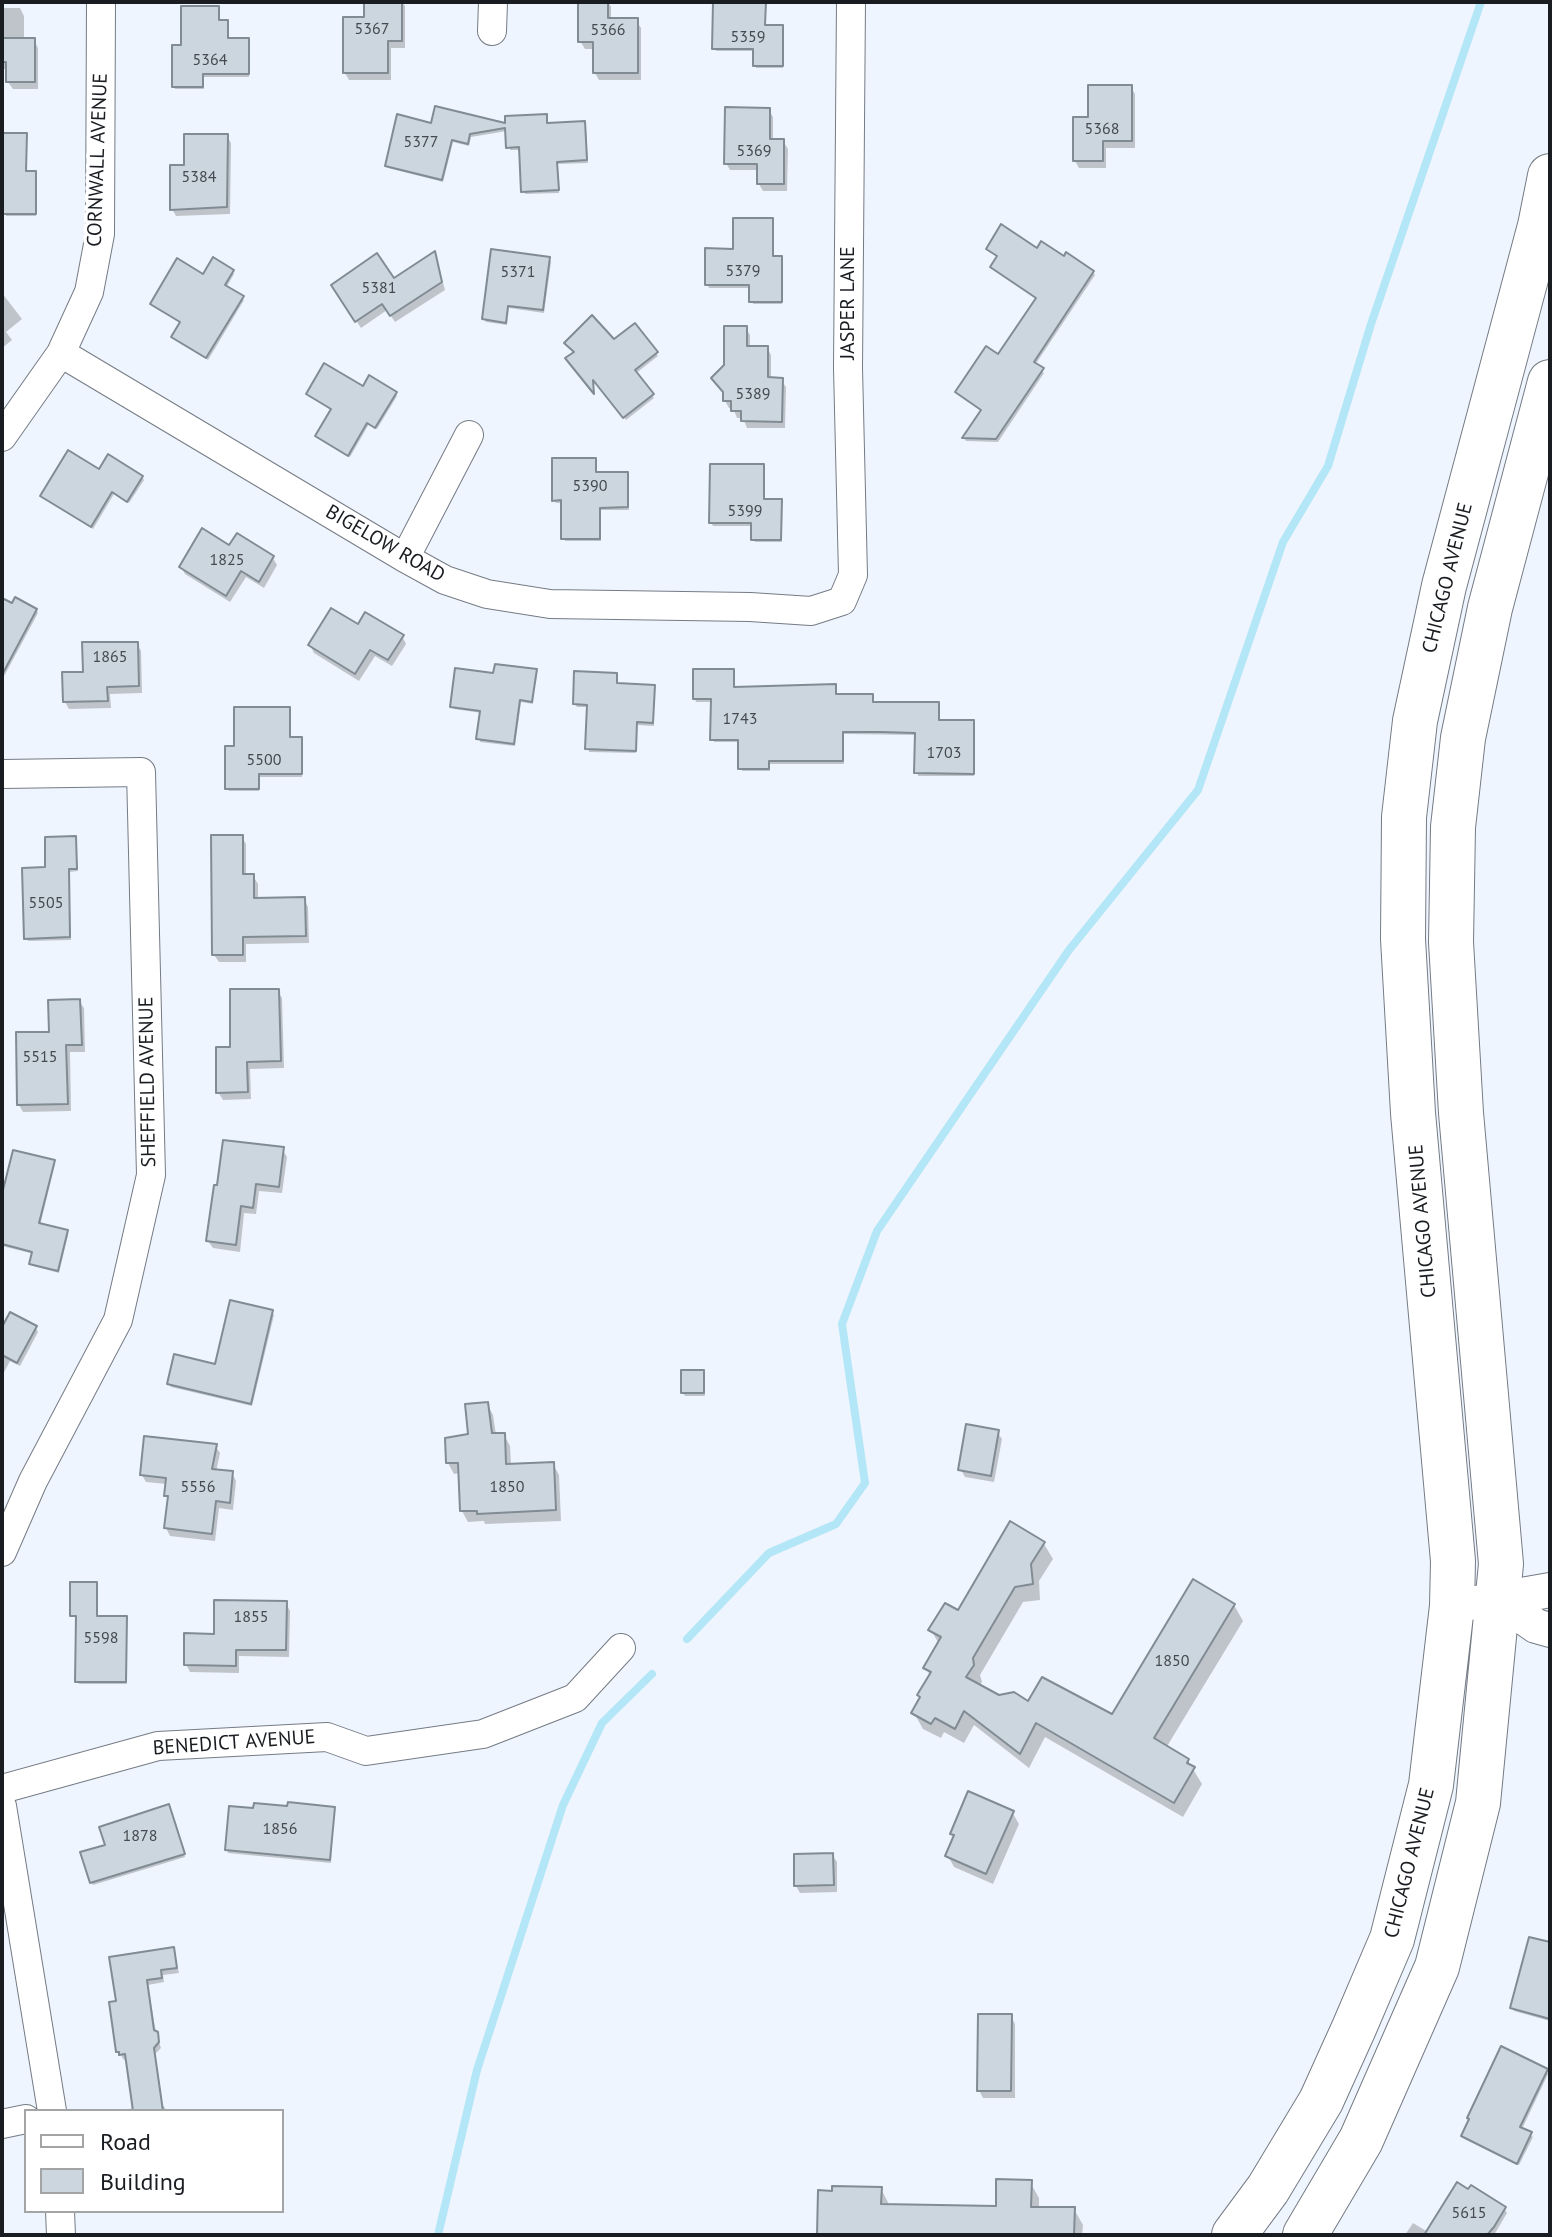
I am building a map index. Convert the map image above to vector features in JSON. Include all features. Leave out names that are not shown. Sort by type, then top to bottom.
[{"type":"main road","name":"CHICAGO AVENUE","points":[[1234,2235],[1268,2189],[1321,2101],[1392,1939],[1431,1785],[1452,1606],[1453,1561],[1412,1097],[1403,939],[1404,817],[1415,721],[1444,586],[1540,226],[1550,176]]},
{"type":"main road","points":[[1305,2235],[1361,2140],[1437,1967],[1478,1803],[1501,1564],[1461,1113],[1453,973],[1453,827],[1463,738],[1487,623],[1550,382]]},
{"type":"street","name":"CORNWALL AVENUE","points":[[2,437],[61,353],[89,292],[100,234],[101,2]]},
{"type":"street","points":[[492,31],[493,2]]},
{"type":"street","name":"JASPER LANE","points":[[842,601],[853,575],[848,368],[851,2]]},
{"type":"street","name":"BIGELOW ROAD","points":[[61,353],[405,558],[445,580],[487,594],[550,604],[811,611],[842,601]]},
{"type":"street","points":[[405,558],[469,435]]},
{"type":"street","name":"SHEFFIELD AVENUE","points":[[2,774],[141,772],[151,1175],[118,1320],[33,1481],[2,1552]]},
{"type":"street","points":[[1452,1606],[1550,1590]]},
{"type":"street","points":[[1499,1600],[1536,1626],[1550,1630]]},
{"type":"street","name":"BENEDICT AVENUE","points":[[2,1789],[158,1746],[327,1737],[366,1751],[483,1734],[575,1698],[621,1648]]},
{"type":"street","points":[[2,1806],[52,2109]]},
{"type":"street","points":[[2,2124],[24,2119]]},
{"type":"street","points":[[60,2213],[61,2235]]},
{"type":"building","points":[[364,2],[402,2],[402,41],[388,41],[388,73],[343,73],[343,17],[364,17]]},
{"type":"building","points":[[578,2],[608,2],[608,18],[638,18],[638,73],[593,73],[593,42],[578,42]]},
{"type":"building","points":[[713,2],[766,2],[765,25],[783,25],[783,66],[753,66],[753,49],[712,49]]},
{"type":"building","points":[[181,6],[219,6],[219,20],[228,20],[228,38],[249,38],[249,74],[203,74],[203,87],[172,87],[172,45],[181,45]]},
{"type":"building","points":[[2,38],[35,38],[35,82],[6,82]]},
{"type":"building","points":[[1088,85],[1132,85],[1132,141],[1103,141],[1103,161],[1073,161],[1073,117],[1088,117]]},
{"type":"building","points":[[435,106],[505,123],[505,116],[547,114],[547,123],[585,121],[587,160],[557,162],[559,190],[521,192],[519,147],[506,148],[505,128],[470,134],[468,144],[452,140],[442,180],[385,166],[397,114],[431,123]]},
{"type":"building","points":[[725,107],[770,108],[770,139],[784,139],[784,184],[757,184],[757,164],[724,164]]},
{"type":"building","points":[[2,133],[27,133],[26,171],[36,171],[36,214],[3,214]]},
{"type":"building","points":[[184,134],[228,134],[227,207],[170,210],[170,165],[184,165]]},
{"type":"building","points":[[733,218],[773,218],[773,256],[782,256],[782,302],[749,302],[749,285],[705,285],[705,248],[733,249]]},
{"type":"building","points":[[1001,224],[1037,248],[1041,241],[1064,256],[1066,252],[1094,271],[1034,362],[1044,368],[996,439],[962,438],[981,410],[955,392],[986,346],[998,354],[1036,298],[990,267],[997,256],[986,249]]},
{"type":"building","points":[[491,249],[550,257],[543,310],[508,306],[506,323],[482,319]]},
{"type":"building","points":[[435,251],[442,282],[390,316],[382,304],[355,322],[331,285],[377,253],[394,278]]},
{"type":"building","points":[[213,257],[234,270],[225,285],[244,296],[206,358],[171,337],[180,322],[150,304],[177,258],[203,274]]},
{"type":"building","points":[[592,315],[614,339],[635,323],[658,352],[635,370],[654,394],[623,418],[593,380],[594,394],[565,358],[574,352],[564,343]]},
{"type":"building","points":[[724,326],[747,326],[747,346],[768,346],[768,377],[783,378],[782,422],[741,421],[741,411],[731,411],[731,401],[723,401],[723,392],[711,378],[724,365]]},
{"type":"building","points":[[324,363],[363,386],[369,375],[397,392],[375,428],[367,423],[348,456],[315,436],[331,409],[306,394]]},
{"type":"building","points":[[68,450],[99,469],[108,454],[143,476],[127,502],[112,492],[91,527],[40,496]]},
{"type":"building","points":[[552,458],[596,458],[596,472],[628,472],[628,507],[600,508],[600,539],[561,539],[561,500],[552,501]]},
{"type":"building","points":[[710,464],[764,464],[764,499],[782,499],[781,540],[751,540],[751,523],[709,523]]},
{"type":"building","points":[[202,528],[229,545],[237,533],[274,556],[259,582],[241,571],[226,596],[179,567]]},
{"type":"building","points":[[15,597],[37,609],[2,675],[2,598],[12,603]]},
{"type":"building","points":[[331,608],[358,624],[365,612],[404,635],[388,660],[370,650],[355,674],[308,645]]},
{"type":"building","points":[[82,642],[138,642],[139,686],[107,687],[108,701],[63,702],[62,672],[83,672]]},
{"type":"building","points":[[495,664],[537,669],[532,702],[520,700],[514,744],[476,739],[480,711],[450,707],[455,668],[493,673]]},
{"type":"building","points":[[693,669],[734,669],[734,687],[836,684],[836,694],[873,694],[873,702],[939,702],[939,720],[974,720],[974,774],[914,773],[915,733],[881,732],[843,732],[843,761],[769,761],[769,769],[738,769],[738,740],[710,740],[711,699],[693,699]]},
{"type":"building","points":[[574,671],[617,673],[617,683],[655,685],[653,723],[637,722],[636,751],[585,749],[587,705],[573,704]]},
{"type":"building","points":[[234,707],[290,707],[290,737],[302,737],[302,774],[259,774],[259,789],[225,789],[225,746],[234,746]]},
{"type":"building","points":[[211,835],[243,835],[243,874],[254,874],[254,898],[305,897],[306,936],[243,937],[243,955],[212,955]]},
{"type":"building","points":[[76,836],[77,869],[69,869],[70,937],[24,939],[22,868],[45,867],[45,837]]},
{"type":"building","points":[[230,989],[279,989],[281,1061],[247,1062],[248,1092],[216,1093],[216,1047],[230,1047]]},
{"type":"building","points":[[80,999],[82,1045],[66,1045],[68,1104],[17,1105],[16,1032],[49,1032],[48,1000]]},
{"type":"building","points":[[223,1140],[284,1147],[279,1187],[256,1184],[253,1208],[241,1206],[236,1245],[206,1241]]},
{"type":"building","points":[[13,1150],[55,1160],[39,1223],[68,1230],[58,1271],[29,1264],[32,1252],[2,1244],[2,1194]]},
{"type":"building","points":[[230,1300],[273,1310],[251,1404],[167,1384],[174,1354],[215,1364]]},
{"type":"building","points":[[10,1312],[37,1326],[17,1363],[2,1355],[2,1327]]},
{"type":"building","points":[[681,1370],[704,1370],[704,1393],[681,1393]]},
{"type":"building","points":[[488,1402],[492,1433],[505,1433],[506,1464],[554,1462],[556,1510],[477,1514],[477,1511],[460,1511],[458,1463],[446,1463],[445,1438],[468,1434],[465,1404]]},
{"type":"building","points":[[966,1424],[999,1430],[991,1476],[958,1470]]},
{"type":"building","points":[[144,1436],[217,1444],[212,1469],[233,1471],[230,1503],[216,1501],[212,1534],[164,1528],[168,1496],[164,1496],[166,1478],[140,1475]]},
{"type":"building","points":[[1010,1521],[1045,1542],[1031,1564],[1033,1584],[1015,1587],[973,1658],[974,1665],[966,1677],[999,1695],[1014,1692],[1028,1701],[1042,1677],[1112,1714],[1193,1579],[1235,1604],[1154,1738],[1189,1759],[1187,1763],[1195,1767],[1174,1803],[1036,1723],[1020,1754],[964,1711],[955,1729],[935,1718],[931,1724],[911,1713],[920,1697],[917,1695],[931,1672],[923,1668],[941,1637],[928,1630],[945,1603],[958,1610]]},
{"type":"building","points":[[70,1582],[97,1582],[97,1616],[127,1616],[126,1682],[75,1682],[76,1616],[70,1616]]},
{"type":"building","points":[[214,1600],[287,1601],[286,1650],[236,1650],[236,1666],[184,1665],[184,1633],[214,1634]]},
{"type":"building","points":[[968,1791],[1014,1811],[986,1874],[945,1856],[954,1835],[950,1834]]},
{"type":"building","points":[[288,1802],[335,1807],[330,1860],[225,1850],[229,1806],[253,1808],[254,1803],[287,1806]]},
{"type":"building","points":[[169,1804],[185,1854],[90,1883],[80,1852],[105,1845],[99,1827]]},
{"type":"building","points":[[833,1853],[834,1885],[794,1886],[794,1854]]},
{"type":"building","points":[[1529,1937],[1550,1942],[1550,2019],[1510,2008]]},
{"type":"building","points":[[174,1947],[177,1968],[161,1970],[162,1978],[147,1980],[154,2030],[158,2032],[159,2042],[154,2048],[163,2109],[133,2109],[125,2054],[116,2052],[109,2002],[116,2001],[109,1957]]},
{"type":"building","points":[[978,2014],[1012,2014],[1011,2091],[977,2091]]},
{"type":"building","points":[[1501,2046],[1548,2069],[1520,2127],[1532,2132],[1517,2164],[1461,2136]]},
{"type":"building","points":[[996,2179],[1032,2180],[1031,2207],[1075,2207],[1074,2235],[817,2235],[818,2190],[832,2191],[832,2186],[882,2187],[881,2204],[996,2206]]},
{"type":"building","points":[[1457,2182],[1468,2189],[1471,2185],[1506,2207],[1494,2227],[1487,2235],[1424,2235]]},
{"type":"waterway","points":[[687,1639],[769,1553],[836,1524],[865,1483],[842,1324],[877,1231],[1069,950],[1198,790],[1283,542],[1328,466],[1371,324],[1481,2]]},
{"type":"waterway","points":[[438,2235],[477,2070],[563,1805],[602,1723],[652,1674]]}]
